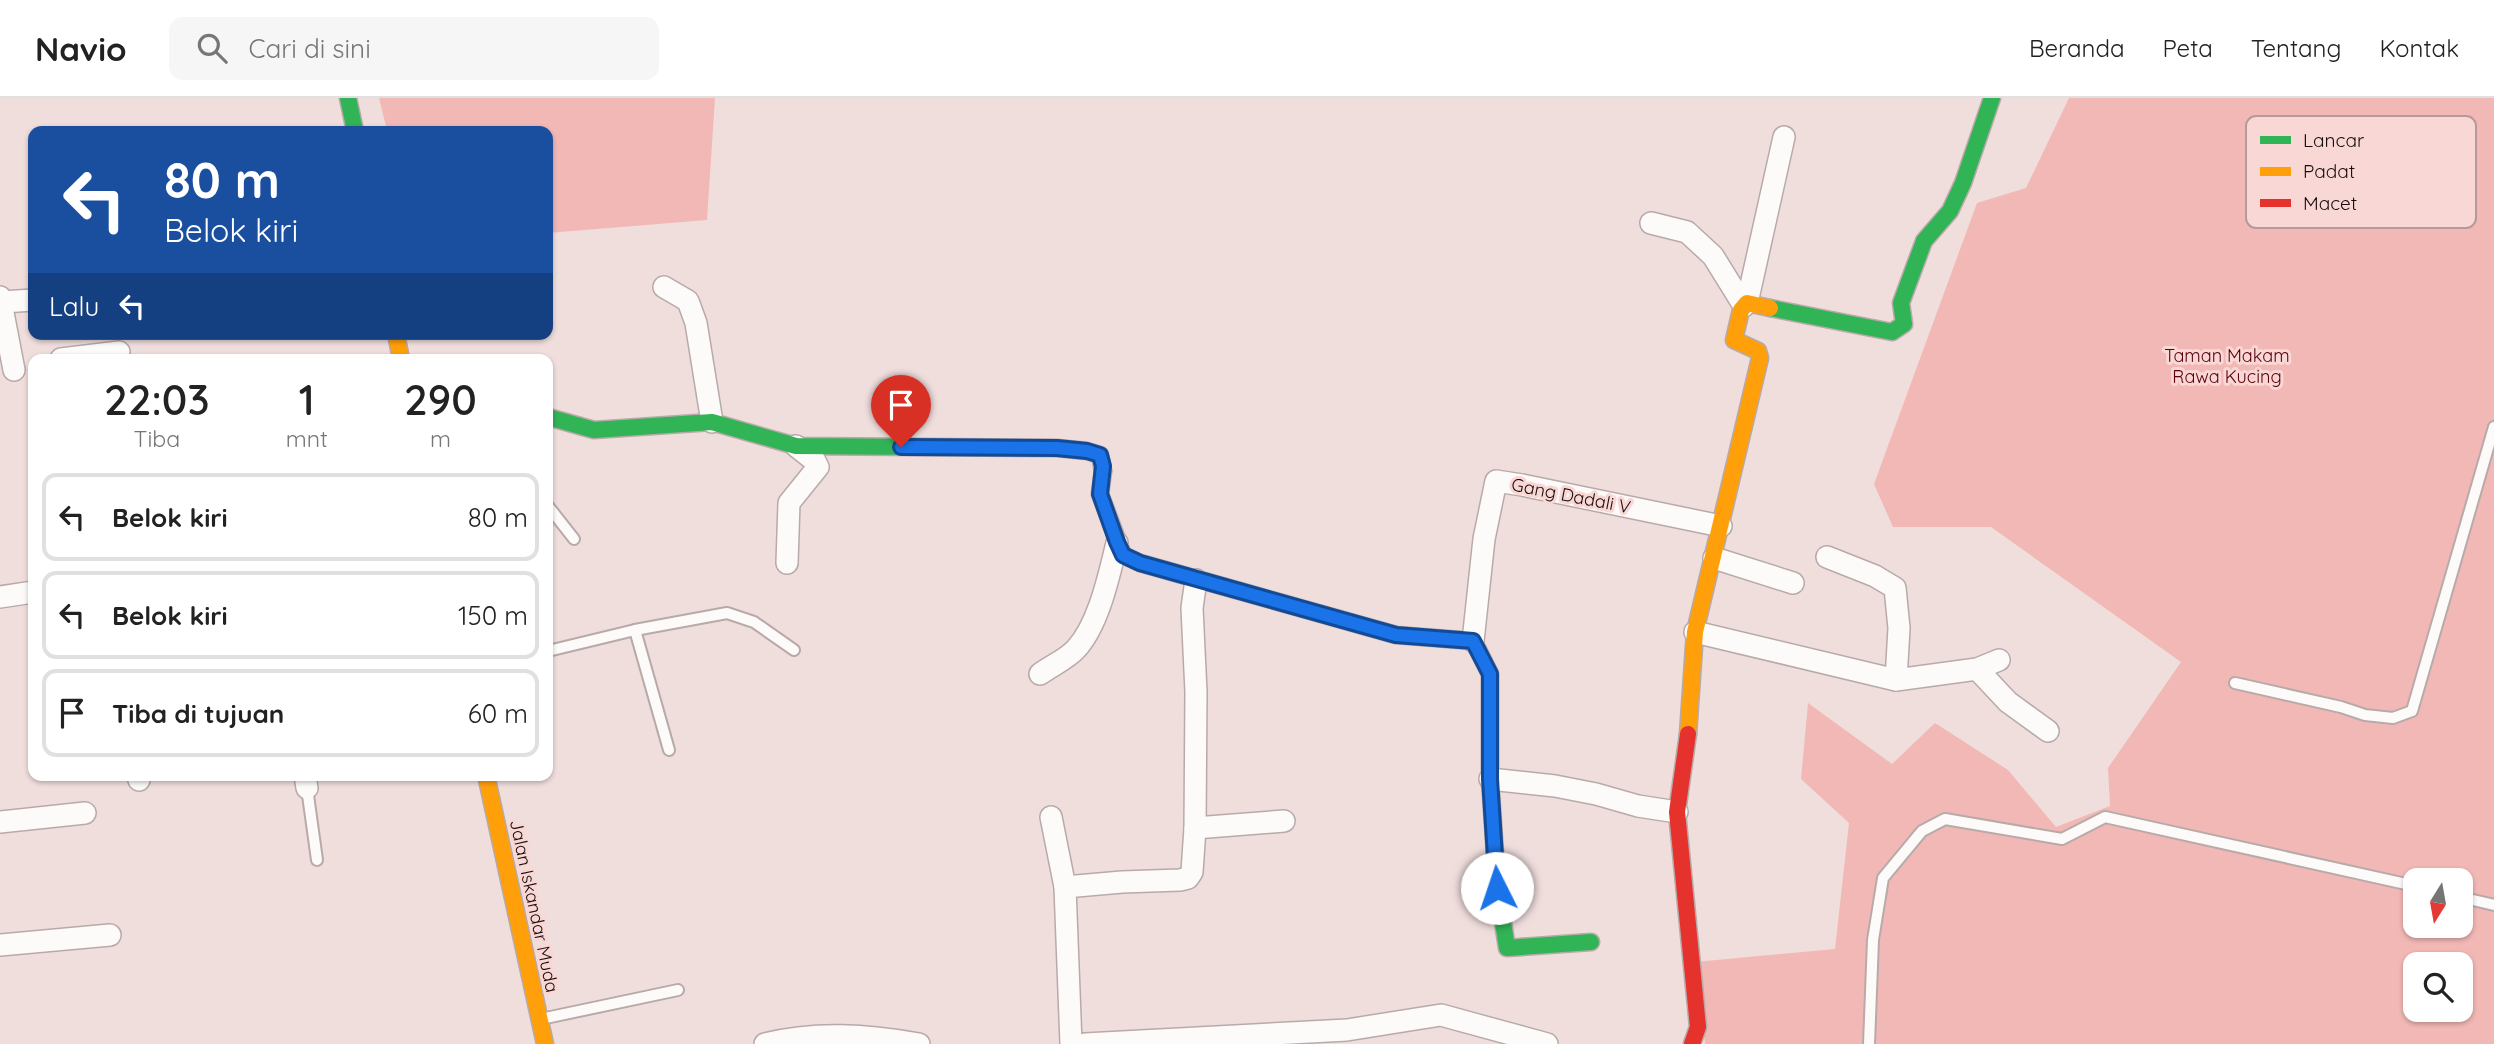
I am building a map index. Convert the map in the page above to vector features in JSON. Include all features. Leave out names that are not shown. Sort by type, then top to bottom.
[{"type":"street","points":[[348,98],[354,126]]},
{"type":"street","points":[[1651,223],[1687,232],[1713,256],[1745,304],[1892,332],[1904,324],[1901,303],[1924,241],[1950,211],[1963,183],[1992,98]]},
{"type":"street","points":[[1692,1044],[1698,1027],[1677,812],[1688,742],[1695,632],[1760,358],[1758,351],[1734,340],[1745,304],[1784,136]]},
{"type":"street","points":[[664,287],[688,301],[696,323],[712,422]]},
{"type":"street","points":[[16,369],[1,299],[28,300]]},
{"type":"street","points":[[101,354],[119,352]]},
{"type":"street","points":[[553,418],[594,430],[712,422],[796,446],[1057,448],[1087,451],[1100,455],[1103,466],[1100,494],[1123,555],[1196,580],[1396,635],[1473,641],[1490,674],[1490,779],[1497,888],[1507,948],[1591,942]]},
{"type":"street","points":[[787,563],[789,503],[818,467],[815,461],[796,446]]},
{"type":"street","name":"Gang Dadali V","points":[[1473,641],[1484,538],[1496,481],[1721,526]]},
{"type":"street","points":[[1040,674],[1076,650],[1100,603],[1117,542]]},
{"type":"street","points":[[1827,557],[1875,576],[1895,588],[1899,628],[1896,680]]},
{"type":"street","points":[[1714,558],[1793,583]]},
{"type":"street","points":[[1065,887],[1188,878],[1194,865],[1196,692],[1192,608],[1196,580]]},
{"type":"street","points":[[0,597],[28,594]]},
{"type":"street","points":[[1695,632],[1896,680],[1977,669],[1999,660]]},
{"type":"street","points":[[1977,669],[2008,702],[2048,731]]},
{"type":"street","points":[[1490,779],[1555,786],[1638,806],[1677,812]]},
{"type":"street","name":"Jalan Iskandar Muda","points":[[487,781],[545,1044]]},
{"type":"street","points":[[0,822],[85,813]]},
{"type":"street","points":[[1051,817],[1065,887],[1071,1044]]},
{"type":"street","points":[[1195,828],[1284,821]]},
{"type":"street","points":[[0,945],[110,936]]},
{"type":"street","points":[[1085,1044],[1227,1040],[1347,1030],[1441,1015],[1548,1044]]},
{"type":"street","points":[[765,1044],[794,1036],[871,1036],[919,1044]]},
{"type":"lane","points":[[2235,683],[2365,715],[2393,718],[2413,711],[2494,427]]},
{"type":"lane","points":[[553,512],[574,539]]},
{"type":"lane","points":[[553,650],[635,630],[727,613],[754,622],[794,650]]},
{"type":"lane","points":[[635,630],[669,750]]},
{"type":"lane","points":[[306,782],[317,860]]},
{"type":"lane","points":[[1869,1044],[1873,940],[1883,878],[1922,831],[1945,819],[2062,839],[2105,817],[2403,884]]},
{"type":"lane","points":[[2473,900],[2494,905]]},
{"type":"lane","points":[[538,1019],[678,990]]},
{"type":"green space","points":[[379,98],[715,98],[707,220],[553,233],[553,126],[386,126]]},
{"type":"green space","name":"Taman Makam Rawa Kucing","points":[[2069,98],[2494,98],[2494,1044],[1705,1044],[1695,962],[1835,949],[1849,823],[1801,779],[1808,703],[1892,764],[1935,723],[2008,770],[2056,827],[2110,806],[2108,768],[2181,662],[1991,527],[1893,527],[1874,484],[1977,203],[2026,188]]},
{"type":"traffic: fast","points":[[348,98],[354,126]]},
{"type":"traffic: fast","points":[[1770,308],[1892,332],[1904,324],[1901,303],[1924,241],[1950,211],[1963,183],[1992,98]]},
{"type":"traffic: fast","points":[[553,418],[594,430],[712,422],[796,446],[1057,448],[1100,455],[1103,471]]},
{"type":"traffic: fast","points":[[1497,884],[1507,948],[1591,942]]},
{"type":"traffic: slow","points":[[1688,734],[1695,632],[1760,358],[1758,351],[1734,340],[1741,310],[1747,303],[1770,308]]},
{"type":"traffic: slow","points":[[397,340],[400,354]]},
{"type":"traffic: slow","points":[[1103,471],[1100,494],[1123,555],[1140,563],[1396,635],[1473,641],[1478,650]]},
{"type":"traffic: slow","points":[[487,781],[545,1044]]},
{"type":"traffic: jam","points":[[1478,650],[1490,674],[1490,779],[1497,884]]},
{"type":"traffic: jam","points":[[1688,734],[1677,812],[1698,1027],[1692,1044]]},
{"type":"route","points":[[901,447],[1057,448],[1100,455],[1103,466],[1100,494],[1123,555],[1140,563],[1221,587],[1396,635],[1473,641],[1490,674],[1490,779],[1497,888]]}]
